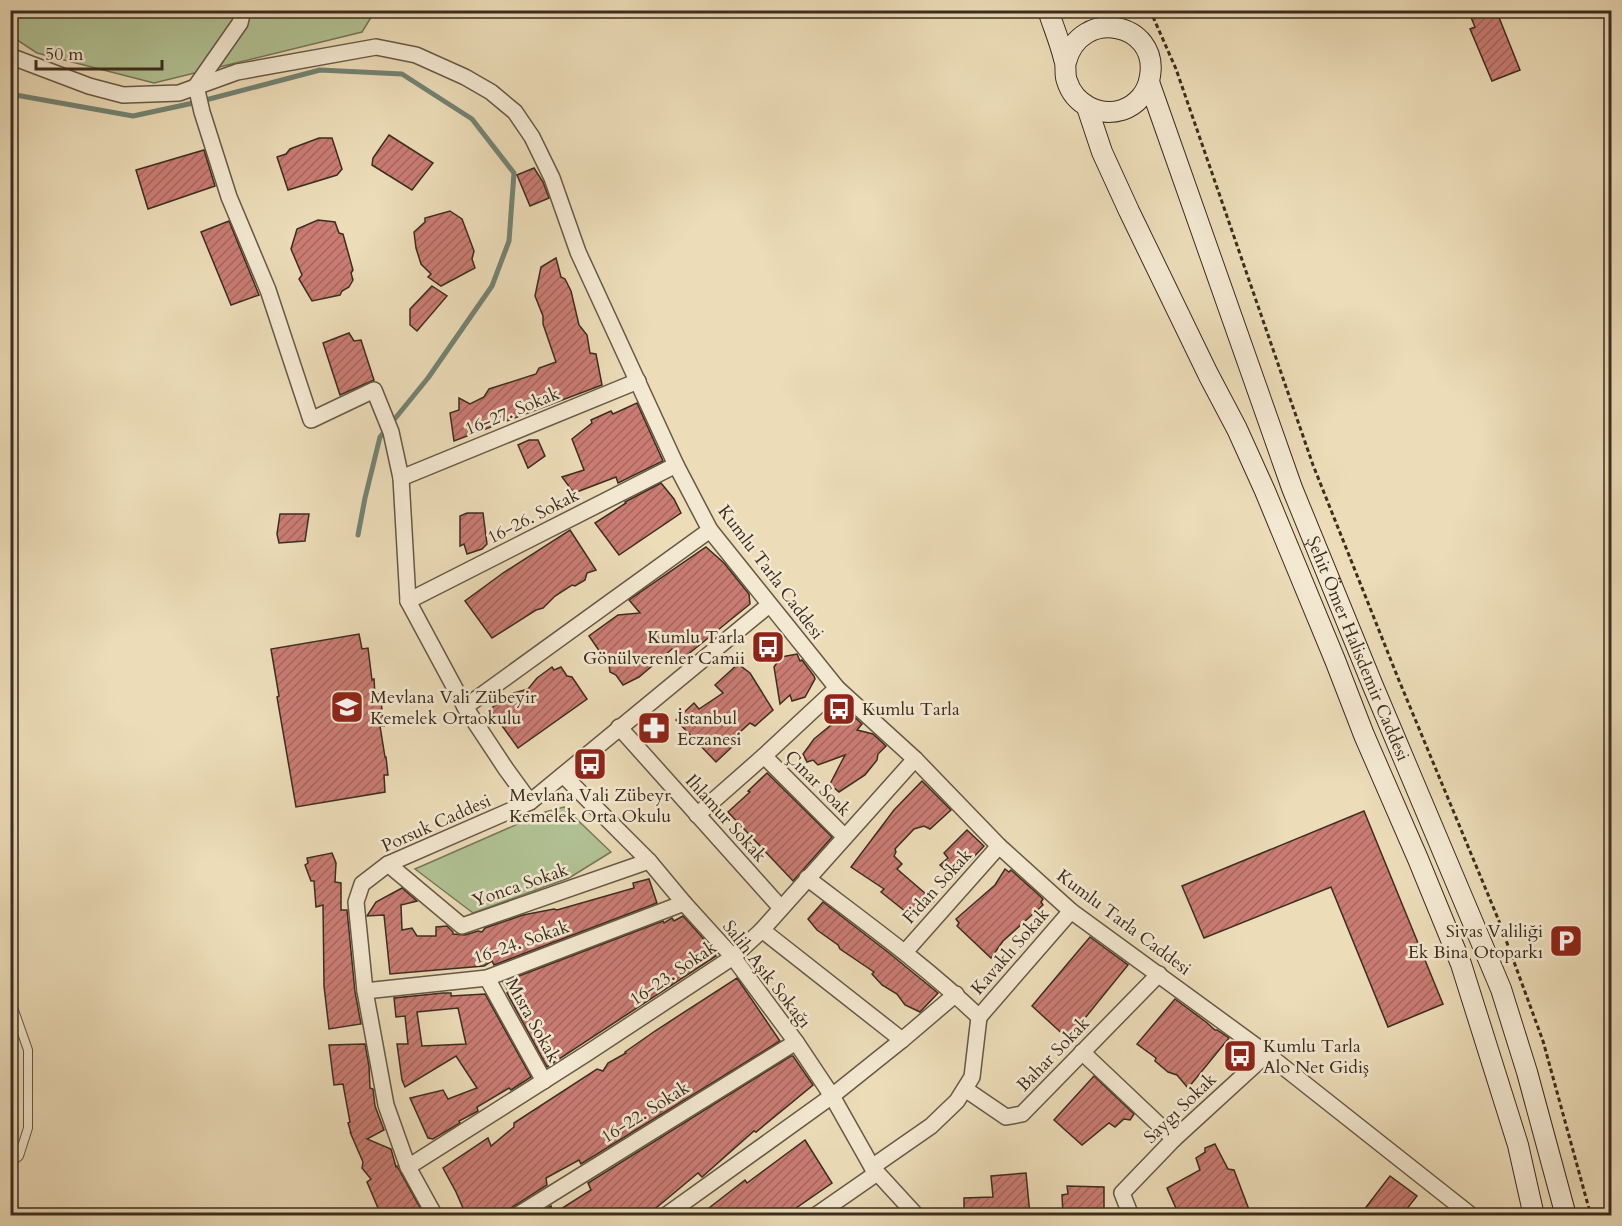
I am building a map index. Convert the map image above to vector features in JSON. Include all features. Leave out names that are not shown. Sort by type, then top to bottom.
[{"type":"main road","points":[[1048,10],[1066,62]]},
{"type":"main road","points":[[1120,20],[1146,50],[1150,64],[1149,82],[1140,97],[1124,109],[1104,112],[1087,106],[1077,99],[1066,77],[1066,62],[1074,43],[1085,33],[1120,20]]},
{"type":"main road","name":"Şehit Ömer Halisdemir Caddesi","points":[[1149,82],[1292,488],[1501,989],[1527,1072],[1566,1215]]},
{"type":"main road","name":"Şehit Ömer Halisdemir Caddesi","points":[[1087,106],[1102,152],[1129,212],[1237,429],[1265,491],[1364,735],[1461,964],[1518,1145],[1534,1215]]},
{"type":"street","points":[[243,10],[240,23],[199,99],[229,197],[268,290],[311,420],[374,390],[391,432],[401,478],[408,601],[465,707],[530,802]]},
{"type":"street","name":"Kumlu Tarla Caddesi","points":[[10,55],[89,86],[123,94],[179,93],[199,99],[237,72],[376,47],[416,55],[465,77],[491,92],[515,112],[532,137],[552,178],[578,252],[676,465],[710,530],[837,688],[915,759],[999,846],[1071,911],[1267,1054],[1472,1215]]},
{"type":"street","name":"16-27. Sokak","points":[[401,478],[638,381]]},
{"type":"street","name":"16-26. Sokak","points":[[408,601],[676,465]]},
{"type":"street","points":[[465,707],[710,530]]},
{"type":"street","name":"Porsuk Caddesi","points":[[435,1215],[408,1167],[386,1105],[365,991],[356,902],[362,884],[388,864],[530,802],[769,605]]},
{"type":"street","points":[[697,815],[837,688]]},
{"type":"street","name":"Ihlamur Sokak","points":[[619,727],[781,908]]},
{"type":"street","name":"Çınar Soak","points":[[764,756],[844,837]]},
{"type":"street","name":"16-23. Sokak","points":[[408,1167],[733,957],[762,930],[915,759]]},
{"type":"street","name":"Salih Aşık Sokağı","points":[[563,775],[649,861],[733,957],[796,1042],[832,1096],[874,1170],[917,1215]]},
{"type":"street","name":"Fidan Sokak","points":[[904,952],[999,846]]},
{"type":"street","name":"Yonca Sokak","points":[[388,864],[462,926],[649,861]]},
{"type":"street","points":[[807,878],[956,994],[979,1017],[972,1077],[957,1101],[931,1126],[815,1215]]},
{"type":"street","name":"16-24. Sokak","points":[[365,991],[487,978],[684,903]]},
{"type":"street","name":"Kavaklı Sokak","points":[[979,1017],[1071,911]]},
{"type":"street","points":[[762,930],[902,1040]]},
{"type":"street","name":"Bahar Sokak","points":[[964,1089],[1006,1117],[1022,1114],[1159,974]]},
{"type":"street","name":"Mısra Sokak","points":[[487,978],[544,1081]]},
{"type":"street","points":[[665,1215],[684,1210],[832,1096],[956,994]]},
{"type":"street","name":"16-22. Sokak","points":[[516,1215],[796,1042]]},
{"type":"street","points":[[1082,1052],[1174,1139]]},
{"type":"street","name":"Saygı Sokak","points":[[1131,1215],[1122,1193],[1174,1139],[1267,1054]]},
{"type":"lane","points":[[10,999],[28,1050],[28,1128],[19,1156],[10,1163]]},
{"type":"path","points":[[1150,10],[1180,80],[1313,465],[1499,921],[1539,1030],[1591,1215]]},
{"type":"green space","points":[[10,11],[375,11],[362,32],[154,83],[37,53],[11,36]]},
{"type":"green space","points":[[564,807],[611,852],[569,878],[473,913],[415,869],[545,812]]},
{"type":"building","points":[[1468,10],[1496,10],[1520,70],[1492,81],[1470,29],[1475,27]]},
{"type":"building","points":[[389,135],[433,163],[412,190],[372,165],[373,158]]},
{"type":"building","points":[[319,138],[332,138],[342,169],[337,175],[288,190],[277,157],[286,154],[290,149]]},
{"type":"building","points":[[204,150],[215,186],[148,209],[136,170]]},
{"type":"building","points":[[534,168],[549,198],[530,206],[517,175]]},
{"type":"building","points":[[450,211],[462,219],[474,251],[472,259],[475,268],[441,286],[428,277],[431,274],[421,264],[414,232],[425,222],[425,218]]},
{"type":"building","points":[[318,220],[335,222],[339,233],[343,234],[353,270],[351,273],[353,280],[340,295],[312,301],[299,279],[302,275],[291,249],[297,229]]},
{"type":"building","points":[[229,221],[259,295],[231,305],[201,232]]},
{"type":"building","points":[[556,258],[561,277],[565,279],[571,291],[579,325],[587,335],[590,353],[596,354],[602,385],[454,441],[450,413],[459,410],[459,398],[470,404],[484,397],[489,389],[536,374],[539,368],[556,362],[535,296],[541,267]]},
{"type":"building","points":[[432,286],[447,296],[417,331],[410,325],[410,309]]},
{"type":"building","points":[[349,333],[354,341],[361,340],[374,380],[340,395],[323,343]]},
{"type":"building","points":[[637,403],[663,461],[618,483],[616,477],[574,493],[562,477],[584,470],[572,439],[592,423],[591,420],[611,411],[613,414]]},
{"type":"building","points":[[529,440],[538,440],[545,456],[528,468],[518,445]]},
{"type":"building","points":[[661,483],[674,499],[681,513],[619,555],[595,523],[625,502]]},
{"type":"building","points":[[467,513],[483,513],[487,544],[482,549],[467,554],[464,544],[460,546],[460,516]]},
{"type":"building","points":[[280,514],[309,514],[305,541],[279,543],[277,534]]},
{"type":"building","points":[[570,530],[596,570],[587,573],[585,580],[555,596],[543,608],[536,610],[492,638],[465,601],[503,573]]},
{"type":"building","points":[[706,547],[724,563],[749,594],[750,604],[681,660],[672,649],[639,677],[623,685],[616,675],[610,672],[609,665],[589,636],[618,615],[640,613],[629,600]]},
{"type":"building","points":[[359,634],[362,649],[368,648],[375,694],[380,694],[384,726],[380,726],[388,775],[384,775],[385,792],[296,807],[271,649]]},
{"type":"building","points":[[797,654],[815,679],[805,697],[792,701],[790,695],[780,704],[774,667],[781,657]]},
{"type":"building","points":[[738,664],[750,673],[773,710],[755,726],[750,723],[730,741],[734,745],[716,762],[676,720],[694,703],[699,709],[723,693],[715,685]]},
{"type":"building","points":[[552,667],[554,670],[561,667],[567,676],[572,677],[587,699],[518,748],[490,709],[514,693],[528,689],[537,678]]},
{"type":"building","points":[[848,711],[862,724],[857,730],[873,734],[886,746],[865,775],[839,792],[830,784],[845,755],[818,765],[813,760],[807,762],[803,754],[814,739]]},
{"type":"building","points":[[767,773],[832,837],[793,881],[728,812]]},
{"type":"building","points":[[922,781],[951,810],[930,829],[924,826],[914,829],[895,849],[894,856],[902,864],[897,869],[934,901],[917,917],[914,910],[906,912],[881,892],[884,889],[851,867],[894,810]]},
{"type":"building","points":[[1364,811],[1443,1004],[1388,1027],[1331,887],[1204,938],[1182,886]]},
{"type":"building","points":[[967,830],[984,846],[954,878],[940,865],[948,858],[944,853]]},
{"type":"building","points":[[332,853],[336,863],[335,882],[341,883],[341,910],[347,910],[355,992],[361,1024],[329,1029],[324,986],[323,905],[316,907],[314,881],[311,881],[305,865],[308,863],[307,858]]},
{"type":"building","points":[[1005,869],[1009,872],[1011,870],[1040,896],[1043,899],[1041,902],[1043,905],[1003,941],[991,958],[957,926],[959,923],[956,919],[995,885]]},
{"type":"building","points":[[649,879],[657,903],[494,965],[492,961],[484,966],[390,974],[384,915],[367,916],[376,902],[402,888],[417,901],[401,905],[402,930],[412,928],[417,936],[436,936],[436,927],[447,926],[453,934],[465,935],[482,932],[485,928],[523,915],[557,910],[634,888],[633,883]]},
{"type":"building","points":[[823,902],[938,993],[920,1012],[905,1005],[897,994],[882,985],[872,974],[874,972],[817,930],[808,919]]},
{"type":"building","points":[[683,916],[716,956],[547,1067],[503,982],[663,921],[664,923],[672,918],[674,921]]},
{"type":"building","points":[[1090,937],[1128,965],[1068,1039],[1032,1006]]},
{"type":"building","points":[[737,978],[780,1041],[581,1164],[579,1160],[546,1178],[547,1185],[511,1208],[506,1215],[466,1215],[443,1168],[488,1138],[491,1146],[514,1127],[514,1123],[597,1069],[603,1071],[608,1063]]},
{"type":"building","points":[[443,993],[451,993],[451,996],[485,994],[531,1077],[477,1107],[478,1111],[433,1139],[428,1138],[410,1098],[443,1090],[448,1099],[477,1088],[456,1056],[405,1087],[397,1044],[408,1044],[405,1016],[396,1017],[394,998]],"holes":[[[458,1008],[466,1044],[422,1046],[417,1012]]]},
{"type":"building","points":[[1175,999],[1229,1038],[1188,1088],[1177,1075],[1168,1072],[1155,1061],[1156,1058],[1137,1044]]},
{"type":"building","points":[[365,1044],[370,1088],[373,1089],[375,1106],[384,1130],[367,1139],[391,1149],[396,1167],[424,1215],[381,1215],[367,1182],[371,1179],[362,1168],[363,1162],[350,1132],[343,1084],[334,1085],[329,1045]]},
{"type":"building","points":[[791,1056],[813,1085],[756,1132],[754,1131],[702,1177],[698,1173],[656,1208],[658,1209],[651,1215],[535,1215],[551,1206],[553,1214],[591,1190],[588,1183]]},
{"type":"building","points":[[1094,1076],[1134,1114],[1130,1120],[1124,1119],[1115,1127],[1109,1123],[1082,1145],[1054,1120]]},
{"type":"building","points":[[805,1140],[832,1183],[786,1215],[700,1215],[745,1180],[747,1183]]},
{"type":"building","points":[[1215,1144],[1228,1169],[1234,1170],[1251,1215],[1179,1215],[1167,1188],[1200,1170],[1196,1158],[1205,1152],[1205,1148]]},
{"type":"building","points":[[1026,1173],[1030,1215],[964,1215],[964,1198],[993,1197],[991,1176]]},
{"type":"building","points":[[1390,1176],[1417,1196],[1402,1215],[1360,1215]]},
{"type":"building","points":[[1067,1186],[1104,1187],[1104,1215],[1063,1215],[1062,1195],[1068,1194]]},
{"type":"waterway","points":[[10,94],[133,116],[198,102],[320,70],[402,74],[472,119],[514,173],[509,241],[492,286],[428,378],[380,437],[358,535]]},
{"type":"place","name":"Kumlu Tarla Gönülverenler Camii","points":[[768,647]]},
{"type":"place","name":"Mevlana Vali Zübeyir Kemelek Ortaokulu","points":[[347,707]]},
{"type":"place","name":"Kumlu Tarla","points":[[839,709]]},
{"type":"place","name":"İstanbul Eczanesi","points":[[654,728]]},
{"type":"place","name":"Mevlana Vali Zübeyr Kemelek Orta Okulu","points":[[590,764]]},
{"type":"place","name":"Sivas Valiliği Ek Bina Otoparkı","points":[[1566,941]]},
{"type":"place","name":"Kumlu Tarla Alo Net Gidiş","points":[[1240,1056]]}]
